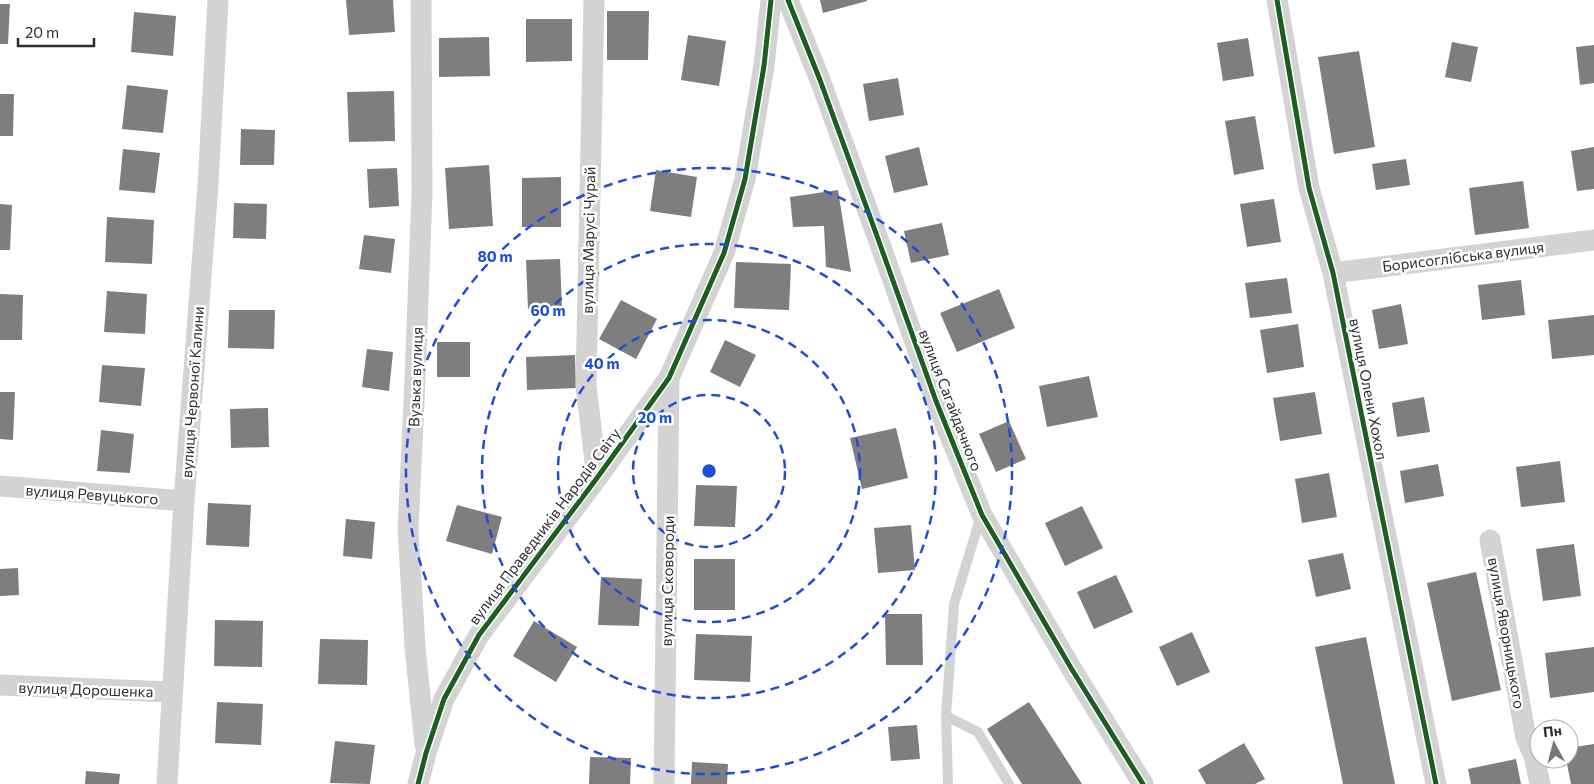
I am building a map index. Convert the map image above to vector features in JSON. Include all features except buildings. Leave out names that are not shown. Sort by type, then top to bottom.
[{"type":"street","name":"вулиця Червоної Калини","points":[[167,784],[171,692],[184,501],[208,185],[218,0]]},
{"type":"street","name":"Вузька вулиця","points":[[420,0],[422,192],[408,529],[415,647],[426,753]]},
{"type":"street","name":"вулиця Марусі Чурай","points":[[594,0],[586,386],[598,478]]},
{"type":"street","name":"вулиця Праведників Народів Світу","points":[[418,784],[444,699],[479,635],[598,478],[669,378],[724,253],[745,179],[764,66],[771,0]]},
{"type":"street","name":"вулиця Сагайдачного","points":[[788,0],[820,80],[936,401],[982,515],[1071,668],[1143,784]]},
{"type":"street","name":"вулиця Олени Хохол","points":[[1277,0],[1309,188],[1333,273],[1436,784]]},
{"type":"street","name":"Борисоглібська вулиця","points":[[1333,273],[1594,240]]},
{"type":"street","name":"вулиця Сковороди","points":[[664,784],[669,378]]},
{"type":"street","name":"вулиця Ревуцького","points":[[0,486],[184,501]]},
{"type":"street","name":"вулиця Яворницького","points":[[1490,540],[1526,738],[1534,756],[1540,784]]},
{"type":"street","name":"вулиця Дорошенка","points":[[0,685],[171,692]]},
{"type":"lane","points":[[948,784],[946,716],[954,604],[982,515]]},
{"type":"lane","points":[[946,716],[978,732],[1009,784]]},
{"type":"cycle path","points":[[418,784],[444,699],[479,635],[597,478],[669,378],[724,253],[745,179],[764,66],[771,0]]},
{"type":"cycle path","points":[[788,0],[820,80],[936,401],[982,515],[1071,668],[1143,784]]},
{"type":"cycle path","points":[[1277,0],[1309,188],[1333,273],[1436,784]]}]
